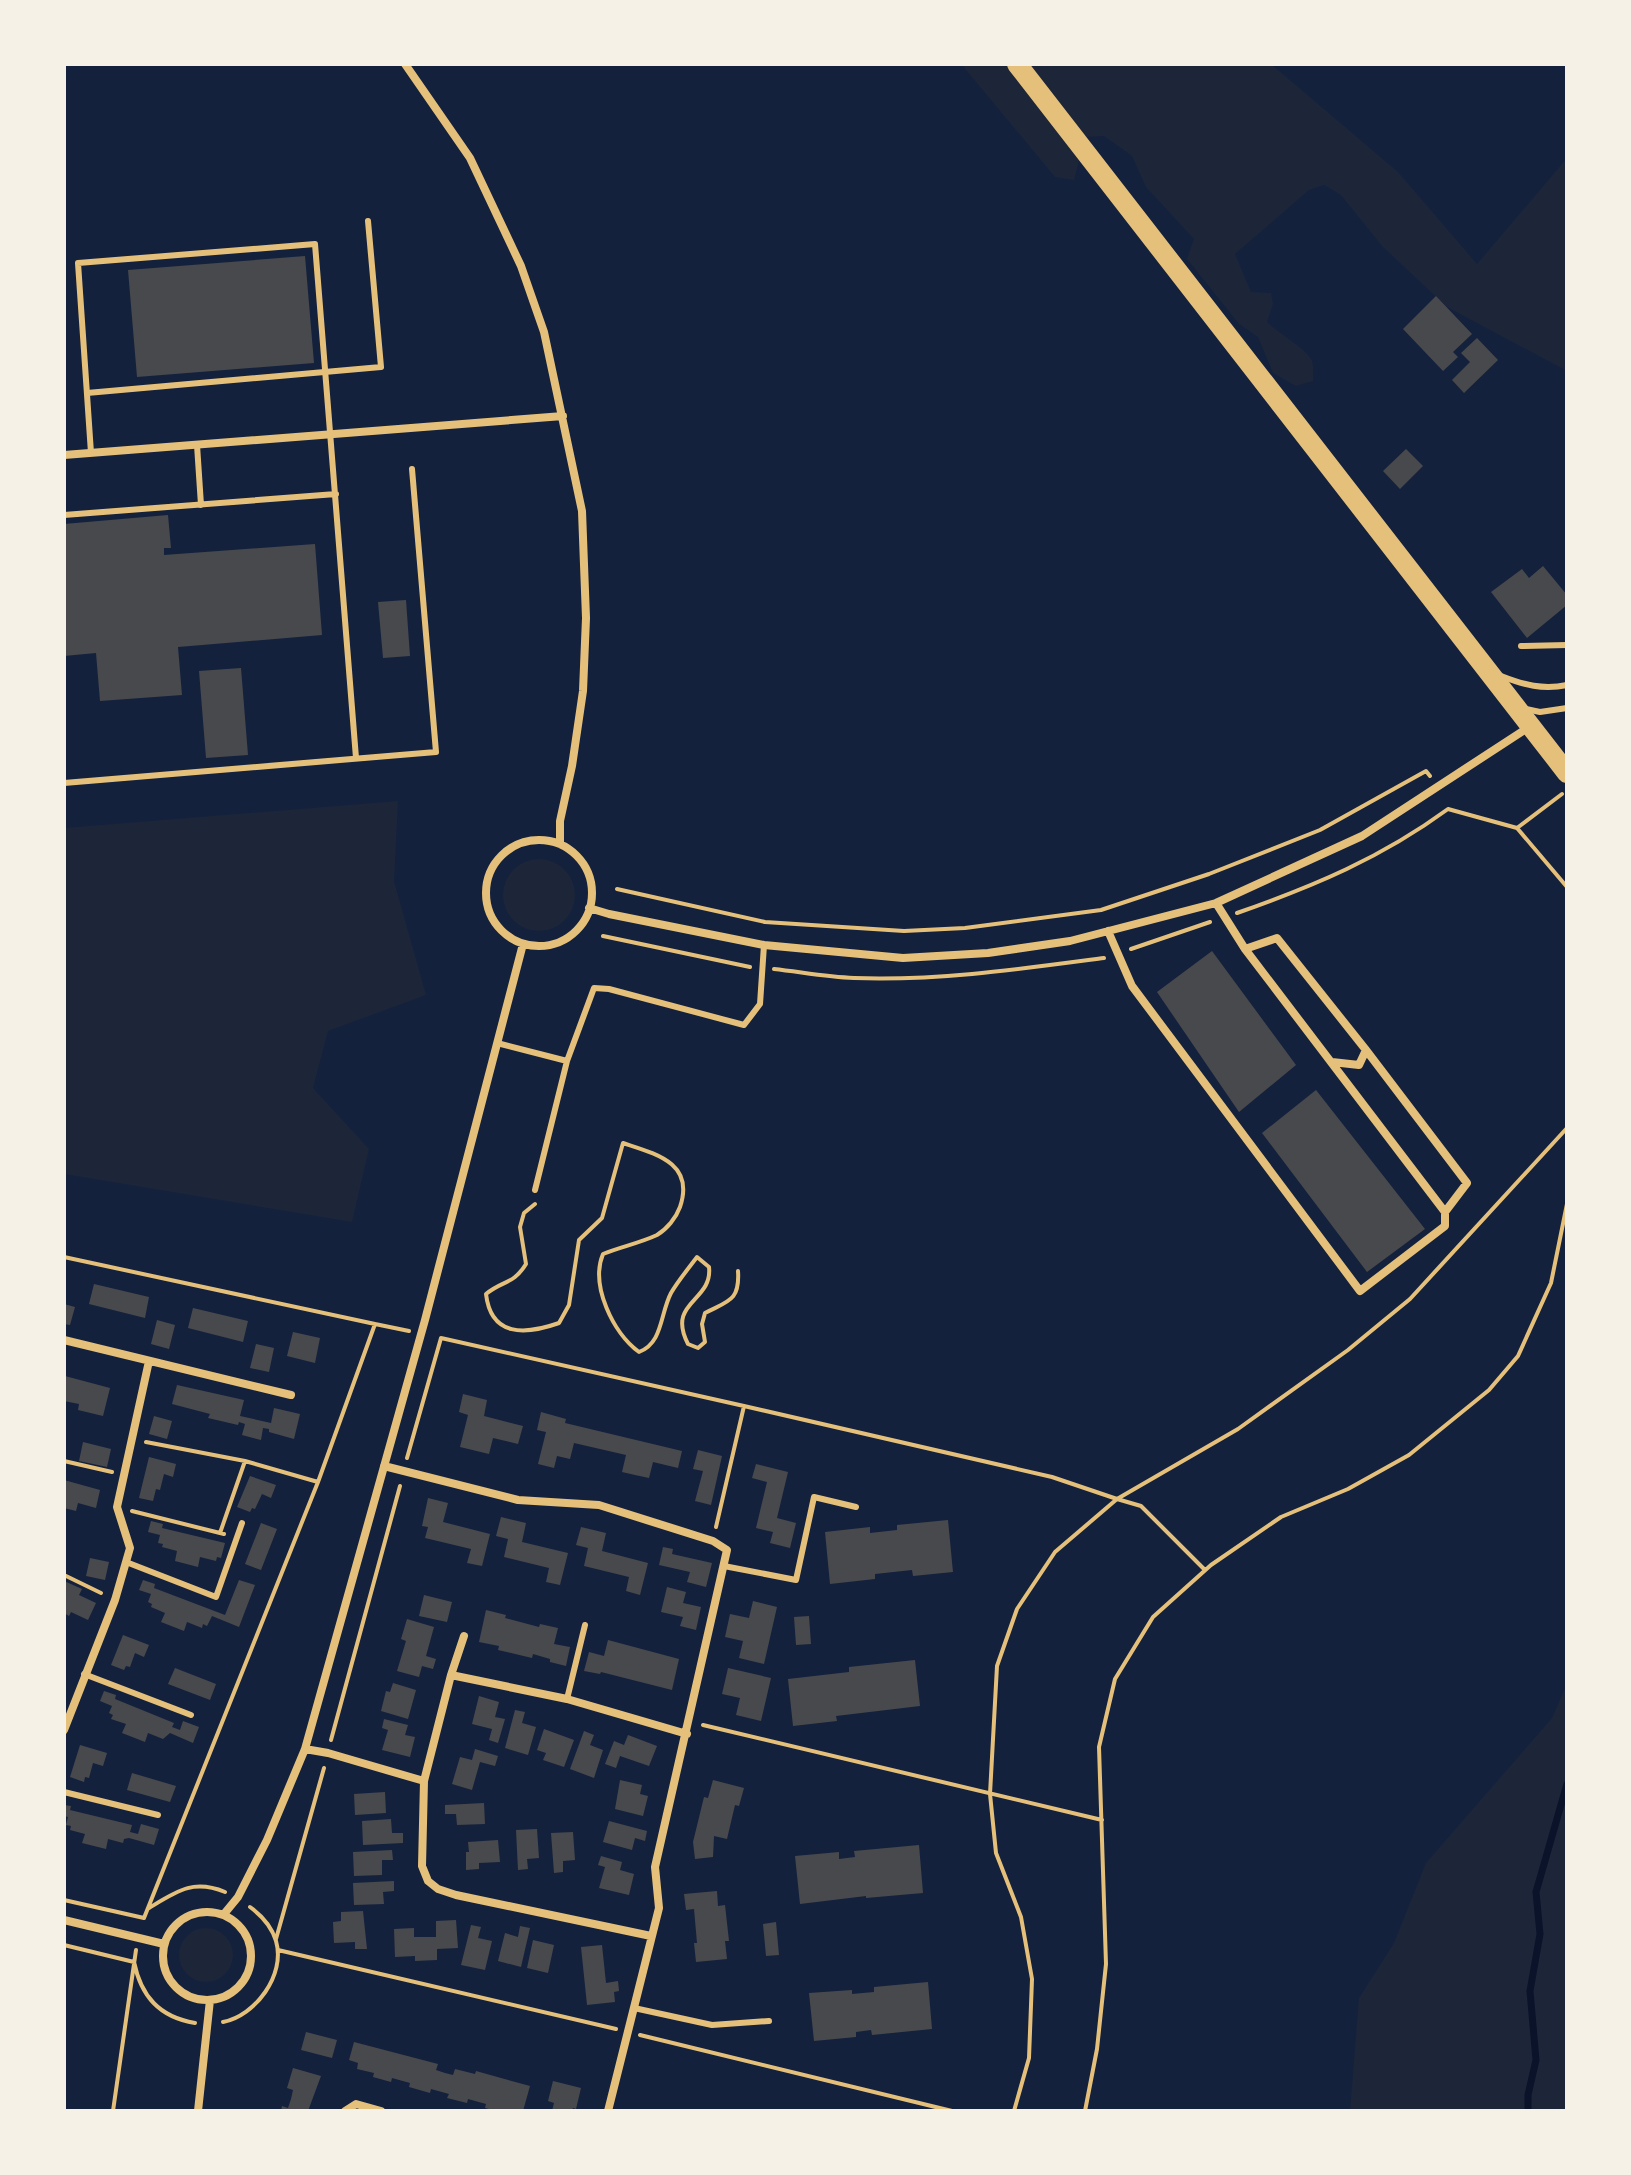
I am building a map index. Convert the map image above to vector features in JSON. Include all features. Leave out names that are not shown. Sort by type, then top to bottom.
[{"type":"main road","points":[[1017,64],[1567,773]]},
{"type":"street","points":[[405,64],[470,158],[521,266],[544,332],[582,511],[586,618],[583,691],[560,821],[560,844]]},
{"type":"street","points":[[64,455],[563,416]]},
{"type":"street","points":[[589,908],[764,945],[903,958],[988,953],[1070,941],[1216,903],[1362,836],[1529,727]]},
{"type":"street","points":[[544,840],[560,844],[575,853],[585,867],[591,882],[589,908],[578,929],[564,940],[548,945],[523,944],[508,936],[496,924],[488,908],[486,891],[489,875],[498,859],[511,848],[527,841],[544,840]]},
{"type":"street","points":[[1108,931],[1132,986],[1360,1291],[1445,1226],[1445,1212],[1245,949],[1216,903]]},
{"type":"street","points":[[1245,949],[1277,938],[1366,1050],[1467,1183],[1445,1212]]},
{"type":"street","points":[[224,1914],[238,1897],[267,1840],[305,1749],[421,1334],[523,944]]},
{"type":"street","points":[[1332,1062],[1359,1065],[1366,1050]]},
{"type":"street","points":[[64,1340],[291,1395]]},
{"type":"street","points":[[64,1730],[115,1600],[130,1548],[117,1507],[149,1361]]},
{"type":"street","points":[[384,1466],[518,1500],[599,1505],[713,1541],[727,1550],[655,1867],[659,1908],[608,2111]]},
{"type":"street","points":[[464,1636],[424,1781],[422,1866],[428,1881],[438,1889],[456,1895],[651,1936]]},
{"type":"street","points":[[451,1675],[567,1699],[687,1734]]},
{"type":"street","points":[[305,1749],[424,1781]]},
{"type":"street","points":[[209,1911],[224,1914],[246,1934],[251,1948],[251,1963],[237,1989],[224,1997],[196,1999],[172,1984],[165,1972],[162,1958],[164,1944],[170,1931],[194,1913],[209,1911]]},
{"type":"street","points":[[64,1920],[164,1944]]},
{"type":"street","points":[[198,2111],[210,2000]]},
{"type":"street","points":[[345,2111],[356,2104],[381,2111]]},
{"type":"lane","points":[[87,393],[381,367],[368,221]]},
{"type":"lane","points":[[91,453],[78,263],[315,244],[356,758]]},
{"type":"lane","points":[[197,445],[201,505]]},
{"type":"lane","points":[[64,783],[436,752],[412,469]]},
{"type":"lane","points":[[64,515],[336,494]]},
{"type":"lane","points":[[1521,646],[1567,645]]},
{"type":"lane","points":[[1484,668],[1523,685],[1549,689],[1567,685]]},
{"type":"lane","points":[[1514,708],[1540,712],[1567,708]]},
{"type":"lane","points":[[535,1190],[567,1061],[594,988],[609,989],[744,1025],[760,1004],[764,945]]},
{"type":"lane","points":[[497,1043],[567,1061]]},
{"type":"lane","points":[[724,1566],[796,1580],[814,1497],[856,1507]]},
{"type":"lane","points":[[126,1562],[216,1597],[242,1523]]},
{"type":"lane","points":[[567,1699],[585,1625]]},
{"type":"lane","points":[[84,1674],[191,1715]]},
{"type":"lane","points":[[64,1792],[158,1815]]},
{"type":"lane","points":[[634,2008],[712,2025],[769,2021]]},
{"type":"path","points":[[617,889],[765,922],[904,931],[965,928],[1101,910],[1209,874],[1320,830],[1426,771],[1439,787],[1448,809]]},
{"type":"path","points":[[1567,791],[1517,828],[1567,887]]},
{"type":"path","points":[[1014,2111],[1029,2058],[1032,1979],[1021,1917],[996,1853],[990,1794],[997,1666],[1017,1609],[1055,1552],[1117,1499],[1238,1429],[1348,1350],[1410,1299],[1567,1128]]},
{"type":"path","points":[[535,1190],[535,1206],[524,1213],[520,1227],[526,1264],[517,1279],[496,1285],[486,1294],[488,1311],[496,1323],[525,1332],[559,1323],[569,1305],[579,1240],[602,1218],[623,1143],[660,1155],[680,1173],[685,1192],[676,1217],[658,1234],[603,1254],[598,1266],[609,1313],[625,1341],[639,1352],[650,1348],[670,1295],[697,1257],[709,1267],[711,1279],[704,1292],[690,1301],[682,1332],[688,1344],[698,1348],[705,1342],[702,1324],[705,1313],[734,1298],[739,1288],[738,1271]]},
{"type":"path","points":[[1085,2111],[1097,2049],[1106,1964],[1099,1747],[1115,1679],[1153,1617],[1205,1570],[1281,1517],[1348,1489],[1409,1455],[1489,1390],[1518,1356],[1551,1283],[1567,1204]]},
{"type":"path","points":[[375,1324],[1052,1477],[1141,1506],[1205,1570]]},
{"type":"path","points":[[134,1962],[139,1985],[154,2004],[178,2020],[207,2025],[233,2020],[250,2010],[268,1988],[276,1969],[276,1939],[441,1338]]},
{"type":"path","points":[[713,1541],[744,1406]]},
{"type":"path","points":[[132,1439],[245,1461],[318,1482]]},
{"type":"path","points":[[64,1461],[124,1475]]},
{"type":"path","points":[[220,1533],[245,1461]]},
{"type":"path","points":[[117,1507],[238,1538]]},
{"type":"path","points":[[64,1575],[115,1600]]},
{"type":"path","points":[[689,1721],[1102,1820]]},
{"type":"path","points":[[148,1908],[195,1885],[213,1887],[238,1897],[262,1916],[276,1939]]},
{"type":"path","points":[[64,1900],[144,1918],[138,1937],[113,2111]]},
{"type":"path","points":[[64,1945],[134,1962]]},
{"type":"shaded area","points":[[961,64],[1271,64],[1398,172],[1477,264],[1567,158],[1567,371],[1447,307],[1382,246],[1341,195],[1324,185],[1309,190],[1235,254],[1251,292],[1271,293],[1273,304],[1267,322],[1312,361],[1313,381],[1296,386],[1273,373],[1258,337],[1239,324],[1187,259],[1194,239],[1146,187],[1132,156],[1104,136],[1085,137],[1074,180],[1055,177]]},
{"type":"shaded area","points":[[398,801],[394,881],[426,995],[328,1031],[313,1088],[369,1149],[352,1222],[64,1174],[64,828]]},
{"type":"shaded area","points":[[539,859],[559,865],[569,875],[575,895],[569,915],[559,925],[539,931],[519,925],[509,915],[503,895],[509,875],[519,865]]},
{"type":"shaded area","points":[[1567,1684],[1567,2111],[1350,2111],[1359,1998],[1394,1943],[1426,1863],[1552,1718]]},
{"type":"shaded area","points":[[206,1928],[225,1936],[233,1955],[225,1974],[206,1982],[187,1974],[179,1955],[187,1936]]},
{"type":"building","points":[[305,256],[314,363],[137,377],[128,270]]},
{"type":"building","points":[[1436,296],[1472,334],[1453,352],[1458,357],[1443,371],[1403,329]]},
{"type":"building","points":[[1477,338],[1498,360],[1464,393],[1452,380],[1470,362],[1461,353]]},
{"type":"building","points":[[1406,449],[1423,466],[1400,489],[1383,471]]},
{"type":"building","points":[[168,515],[171,548],[164,548],[164,555],[315,544],[322,635],[178,647],[182,695],[100,701],[96,653],[64,656],[64,524]]},
{"type":"building","points":[[1543,566],[1567,595],[1567,605],[1527,638],[1491,592],[1522,569],[1529,578]]},
{"type":"building","points":[[406,600],[410,656],[383,658],[378,602]]},
{"type":"building","points":[[241,668],[248,755],[206,758],[199,671]]},
{"type":"building","points":[[1212,951],[1296,1065],[1239,1112],[1157,992]]},
{"type":"building","points":[[1316,1090],[1425,1229],[1367,1272],[1262,1133]]},
{"type":"building","points":[[94,1284],[149,1297],[145,1318],[89,1304]]},
{"type":"building","points":[[64,1304],[75,1307],[70,1325],[64,1324]]},
{"type":"building","points":[[193,1308],[248,1321],[243,1342],[188,1328]]},
{"type":"building","points":[[157,1320],[175,1325],[169,1349],[151,1344]]},
{"type":"building","points":[[293,1332],[320,1338],[315,1363],[287,1356]]},
{"type":"building","points":[[256,1344],[274,1348],[269,1372],[250,1368]]},
{"type":"building","points":[[65,1376],[110,1388],[103,1416],[78,1410],[79,1404],[64,1401]]},
{"type":"building","points":[[177,1385],[244,1400],[240,1416],[271,1423],[274,1408],[300,1414],[294,1439],[263,1428],[261,1440],[242,1435],[245,1424],[208,1418],[210,1414],[172,1404]]},
{"type":"building","points":[[463,1394],[487,1400],[484,1416],[523,1426],[518,1444],[493,1438],[489,1454],[460,1447],[468,1415],[459,1412]]},
{"type":"building","points":[[541,1412],[566,1419],[565,1423],[682,1451],[678,1468],[653,1462],[649,1478],[622,1472],[626,1455],[574,1443],[570,1459],[557,1456],[554,1468],[538,1464],[546,1432],[537,1430]]},
{"type":"building","points":[[154,1416],[172,1421],[167,1439],[149,1434]]},
{"type":"building","points":[[83,1442],[111,1449],[107,1467],[79,1461]]},
{"type":"building","points":[[698,1450],[722,1456],[711,1505],[695,1501],[703,1471],[693,1469]]},
{"type":"building","points":[[149,1457],[176,1464],[173,1477],[164,1474],[153,1501],[139,1498]]},
{"type":"building","points":[[756,1464],[788,1472],[777,1518],[796,1523],[790,1548],[770,1543],[773,1532],[756,1528],[767,1482],[752,1478]]},
{"type":"building","points":[[250,1476],[276,1485],[271,1498],[262,1494],[255,1509],[252,1508],[250,1512],[237,1507]]},
{"type":"building","points":[[64,1480],[100,1490],[96,1508],[78,1503],[76,1511],[64,1508]]},
{"type":"building","points":[[428,1498],[448,1503],[443,1522],[490,1534],[482,1566],[467,1563],[471,1549],[425,1538],[428,1527],[422,1526]]},
{"type":"building","points":[[501,1517],[526,1523],[522,1542],[568,1553],[560,1585],[546,1582],[549,1568],[504,1557],[508,1539],[496,1536]]},
{"type":"building","points":[[948,1520],[953,1572],[913,1576],[912,1570],[875,1574],[875,1579],[830,1584],[825,1532],[870,1527],[870,1533],[897,1530],[897,1525]]},
{"type":"building","points":[[151,1521],[163,1524],[162,1528],[225,1543],[221,1558],[217,1557],[216,1561],[200,1557],[198,1567],[175,1561],[177,1551],[162,1547],[163,1544],[158,1543],[160,1535],[148,1532]]},
{"type":"building","points":[[261,1523],[277,1529],[261,1570],[245,1564]]},
{"type":"building","points":[[581,1527],[606,1533],[602,1551],[648,1563],[640,1595],[626,1591],[629,1577],[584,1566],[588,1548],[576,1545]]},
{"type":"building","points":[[663,1547],[673,1549],[672,1554],[712,1563],[706,1587],[687,1582],[690,1572],[659,1565]]},
{"type":"building","points":[[90,1558],[109,1562],[105,1580],[86,1576]]},
{"type":"building","points":[[143,1580],[155,1584],[154,1588],[225,1615],[239,1580],[255,1585],[239,1627],[212,1616],[207,1626],[203,1624],[202,1628],[187,1622],[184,1631],[161,1622],[165,1613],[151,1607],[152,1604],[148,1602],[151,1594],[139,1590]]},
{"type":"building","points":[[64,1581],[82,1589],[79,1595],[96,1603],[88,1620],[71,1612],[69,1616],[64,1613]]},
{"type":"building","points":[[667,1587],[686,1592],[683,1603],[701,1607],[696,1630],[680,1626],[683,1617],[661,1612]]},
{"type":"building","points":[[424,1595],[452,1602],[447,1622],[419,1616]]},
{"type":"building","points":[[753,1601],[777,1607],[764,1664],[739,1658],[743,1641],[725,1637],[730,1614],[749,1618]]},
{"type":"building","points":[[486,1610],[539,1627],[540,1624],[558,1628],[554,1644],[570,1647],[566,1666],[533,1654],[532,1658],[479,1642]]},
{"type":"building","points":[[809,1616],[811,1644],[796,1645],[794,1617]]},
{"type":"building","points":[[407,1619],[434,1627],[426,1656],[436,1659],[433,1669],[422,1666],[419,1677],[397,1671],[406,1641],[401,1639]]},
{"type":"building","points":[[123,1635],[149,1645],[144,1657],[135,1653],[130,1667],[126,1666],[124,1670],[111,1665]]},
{"type":"building","points":[[608,1640],[679,1659],[672,1690],[601,1672],[584,1671],[589,1652],[604,1656]]},
{"type":"building","points":[[915,1660],[920,1706],[836,1716],[837,1721],[793,1726],[788,1679],[849,1672],[849,1667]]},
{"type":"building","points":[[175,1668],[216,1684],[210,1700],[168,1684]]},
{"type":"building","points":[[728,1668],[771,1678],[761,1721],[736,1715],[740,1698],[722,1694]]},
{"type":"building","points":[[393,1683],[416,1690],[408,1719],[381,1711],[386,1691],[390,1692]]},
{"type":"building","points":[[104,1691],[116,1695],[115,1699],[174,1723],[172,1727],[180,1730],[183,1721],[199,1727],[193,1743],[170,1733],[163,1739],[148,1733],[145,1742],[122,1733],[126,1724],[111,1719],[113,1715],[109,1713],[112,1706],[100,1701]]},
{"type":"building","points":[[479,1696],[499,1702],[495,1717],[505,1719],[498,1743],[489,1740],[492,1729],[472,1724]]},
{"type":"building","points":[[515,1710],[525,1712],[522,1723],[536,1727],[528,1755],[505,1748]]},
{"type":"building","points":[[384,1719],[408,1725],[405,1735],[415,1737],[410,1757],[382,1750],[388,1730],[382,1728]]},
{"type":"building","points":[[544,1729],[574,1740],[564,1767],[543,1760],[546,1753],[537,1750]]},
{"type":"building","points":[[584,1731],[594,1735],[590,1745],[603,1750],[594,1778],[570,1769]]},
{"type":"building","points":[[628,1735],[657,1746],[649,1766],[620,1756],[616,1768],[605,1764],[614,1741],[624,1745]]},
{"type":"building","points":[[80,1745],[107,1753],[103,1766],[93,1763],[89,1778],[85,1777],[84,1782],[70,1777]]},
{"type":"building","points":[[475,1749],[498,1756],[495,1766],[480,1762],[472,1790],[452,1784],[460,1757],[472,1760]]},
{"type":"building","points":[[132,1773],[176,1786],[170,1802],[127,1790]]},
{"type":"building","points":[[620,1780],[642,1785],[640,1794],[648,1796],[643,1816],[615,1809]]},
{"type":"building","points":[[713,1780],[744,1788],[739,1806],[735,1805],[727,1839],[714,1836],[713,1857],[695,1859],[693,1842],[704,1797],[708,1798]]},
{"type":"building","points":[[385,1792],[386,1813],[355,1815],[354,1794]]},
{"type":"building","points":[[484,1803],[485,1824],[457,1825],[456,1814],[445,1814],[445,1805]]},
{"type":"building","points":[[64,1805],[71,1806],[70,1810],[132,1825],[130,1832],[138,1834],[141,1824],[159,1829],[154,1845],[129,1838],[124,1839],[123,1843],[108,1839],[106,1849],[82,1843],[85,1834],[70,1830],[71,1826],[66,1825],[68,1817],[64,1816]]},
{"type":"building","points":[[391,1819],[392,1833],[403,1833],[403,1843],[363,1845],[362,1821]]},
{"type":"building","points":[[609,1821],[647,1831],[645,1841],[635,1838],[632,1850],[603,1842]]},
{"type":"building","points":[[537,1829],[539,1858],[527,1859],[528,1869],[518,1870],[516,1830]]},
{"type":"building","points":[[573,1832],[575,1860],[563,1861],[563,1872],[554,1873],[551,1833]]},
{"type":"building","points":[[498,1840],[500,1862],[479,1863],[479,1869],[466,1870],[468,1842]]},
{"type":"building","points":[[919,1845],[923,1893],[800,1904],[795,1856],[839,1852],[839,1859],[855,1857],[854,1851]]},
{"type":"building","points":[[392,1850],[393,1860],[382,1860],[382,1875],[354,1876],[353,1852]]},
{"type":"building","points":[[601,1856],[622,1862],[620,1870],[634,1874],[629,1895],[599,1888],[605,1867],[598,1865]]},
{"type":"building","points":[[394,1881],[394,1891],[383,1892],[384,1904],[354,1905],[353,1883]]},
{"type":"building","points":[[717,1891],[718,1906],[725,1905],[729,1941],[725,1941],[727,1959],[696,1962],[694,1909],[686,1910],[684,1894]]},
{"type":"building","points":[[363,1911],[367,1949],[355,1949],[355,1942],[334,1943],[333,1922],[341,1921],[341,1912]]},
{"type":"building","points":[[456,1920],[458,1948],[437,1949],[437,1960],[415,1961],[415,1956],[395,1957],[394,1929],[414,1928],[414,1937],[436,1937],[436,1921]]},
{"type":"building","points":[[776,1922],[779,1955],[766,1956],[763,1924]]},
{"type":"building","points":[[471,1925],[481,1927],[478,1938],[492,1941],[485,1970],[461,1965]]},
{"type":"building","points":[[520,1926],[530,1928],[521,1967],[498,1961],[505,1933],[518,1937]]},
{"type":"building","points":[[533,1940],[554,1945],[548,1973],[527,1968]]},
{"type":"building","points":[[602,1945],[606,1983],[618,1981],[619,1991],[614,1992],[615,2002],[587,2005],[581,1947]]},
{"type":"building","points":[[928,1982],[932,2029],[872,2035],[871,2030],[856,2032],[856,2037],[814,2041],[809,1993],[874,1992],[874,1987]]},
{"type":"building","points":[[306,2032],[337,2040],[332,2058],[301,2050]]},
{"type":"building","points":[[354,2042],[438,2064],[436,2070],[453,2075],[455,2069],[475,2074],[476,2071],[530,2086],[523,2111],[497,2111],[468,2099],[467,2103],[447,2098],[449,2094],[431,2089],[430,2093],[409,2087],[410,2083],[392,2078],[391,2082],[373,2077],[374,2073],[357,2069],[358,2063],[349,2060]]},
{"type":"building","points":[[293,2068],[321,2076],[308,2111],[281,2111],[282,2106],[288,2108],[291,2099],[293,2090],[287,2088]]},
{"type":"building","points":[[553,2081],[581,2088],[576,2109],[552,2111],[554,2103],[548,2101]]},
{"type":"waterway","points":[[1528,2111],[1528,2095],[1536,2060],[1530,1991],[1540,1934],[1536,1892],[1567,1784]]}]
